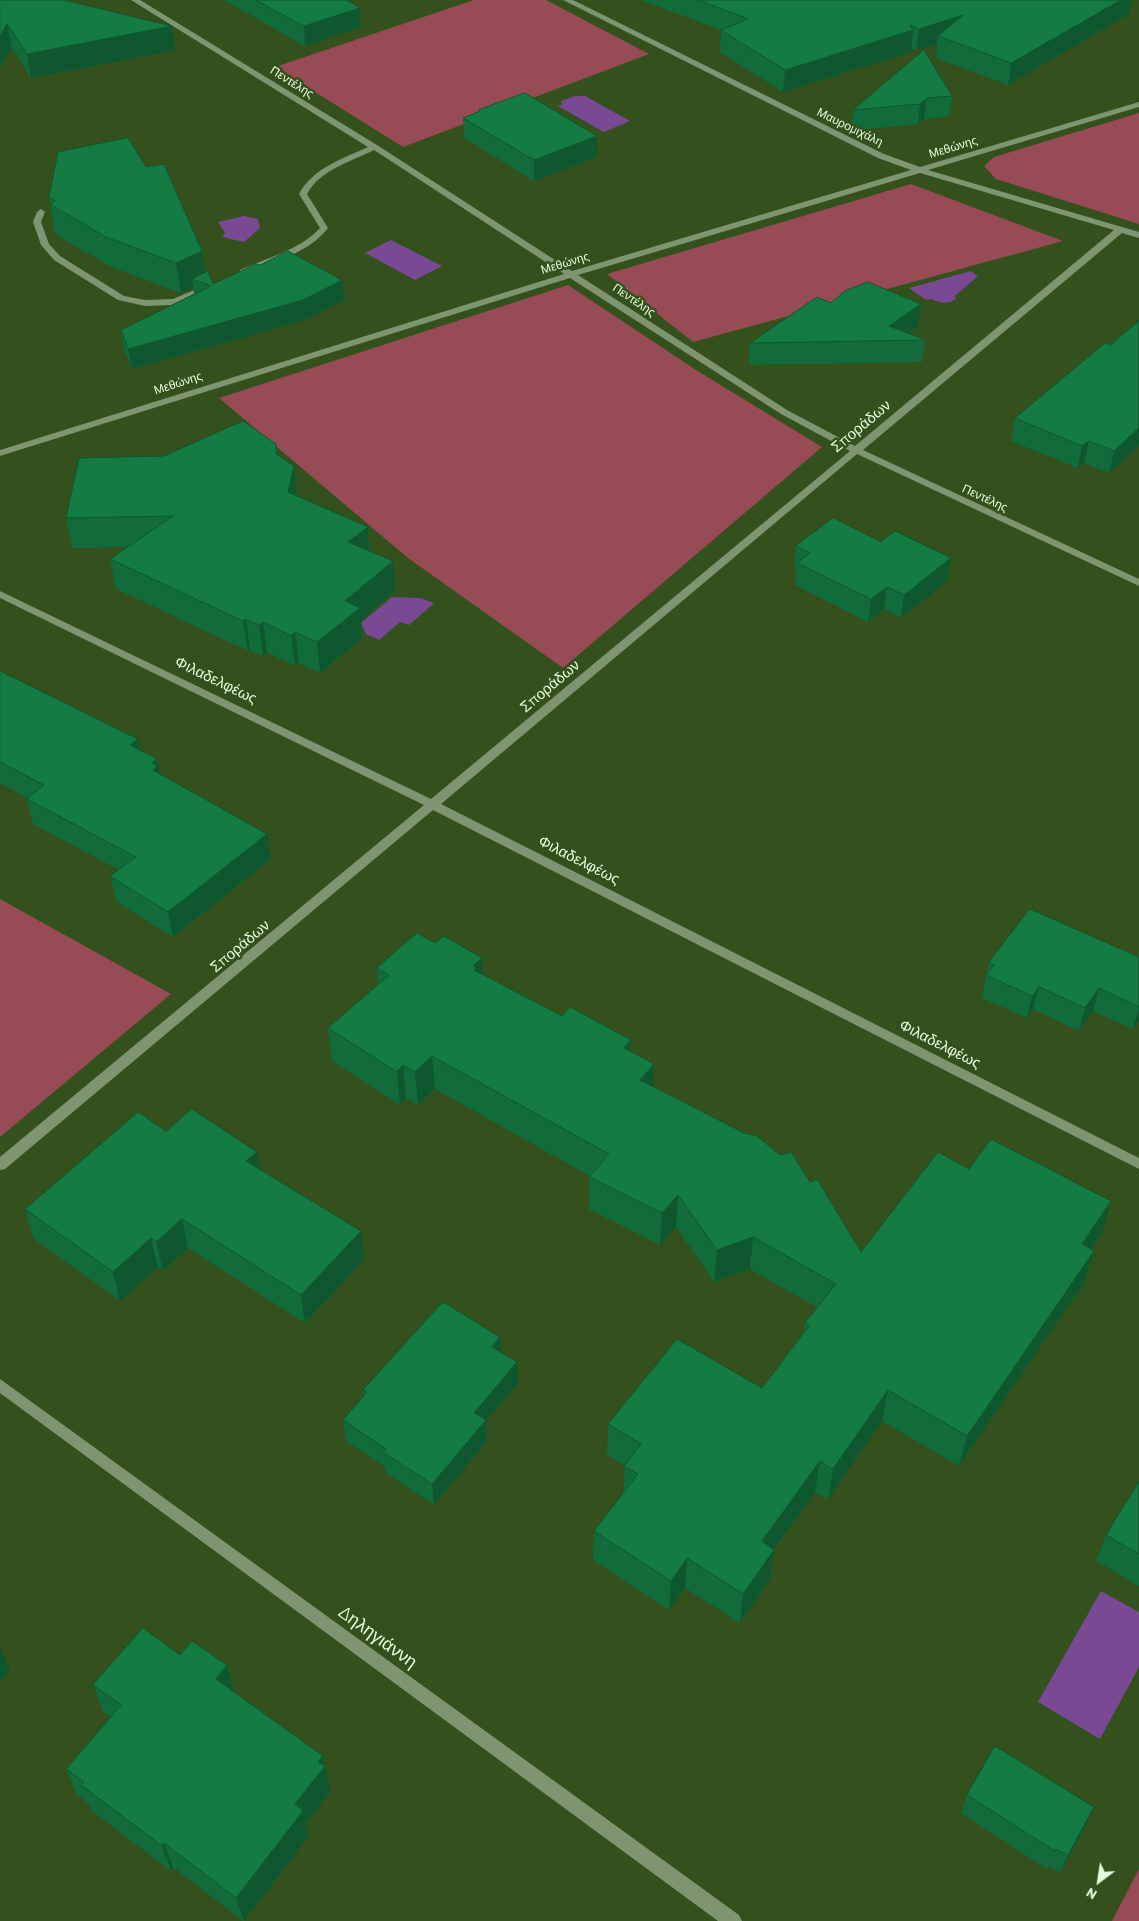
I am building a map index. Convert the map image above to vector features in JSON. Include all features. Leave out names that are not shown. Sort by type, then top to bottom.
[{"type":"street","name":"Πεντέλης","points":[[135,0],[374,147],[784,412],[856,450],[1139,583]]},
{"type":"street","name":"Μαυρομιχάλη","points":[[567,0],[881,156],[920,170],[1139,235]]},
{"type":"street","name":"Μεθώνης","points":[[0,453],[572,274],[1139,104]]},
{"type":"street","points":[[235,275],[305,244],[318,236],[324,228],[303,194],[306,184],[316,176],[374,147]]},
{"type":"street","points":[[41,212],[37,222],[45,244],[57,258],[121,298],[145,303],[174,302],[218,283]]},
{"type":"street","name":"Σποράδων","points":[[0,1165],[1120,230]]},
{"type":"street","name":"Φιλαδελφέως","points":[[0,594],[432,804],[1139,1164]]},
{"type":"street","name":"Δηληγιάννη","points":[[0,1385],[733,1921]]},
{"type":"shaded area","points":[[474,0],[546,0],[649,54],[403,147],[275,67]]},
{"type":"shaded area","points":[[575,96],[585,96],[630,121],[604,132],[558,106],[562,105],[561,101]]},
{"type":"shaded area","points":[[1139,113],[1139,224],[996,179],[984,166],[994,157]]},
{"type":"shaded area","points":[[911,184],[1063,241],[693,342],[607,274]]},
{"type":"shaded area","points":[[244,216],[258,219],[260,228],[244,242],[222,237],[225,233],[218,222]]},
{"type":"shaded area","points":[[391,240],[442,266],[415,280],[365,253]]},
{"type":"shaded area","points":[[971,271],[978,276],[955,296],[956,299],[947,303],[931,299],[926,300],[909,288]]},
{"type":"shaded area","points":[[568,285],[696,370],[822,447],[563,668],[408,558],[219,398]]},
{"type":"shaded area","points":[[392,597],[420,598],[434,603],[409,625],[400,622],[379,640],[366,634],[361,623]]},
{"type":"shaded area","points":[[0,899],[171,994],[0,1137]]},
{"type":"shaded area","points":[[1101,1591],[1139,1612],[1139,1667],[1100,1739],[1038,1702]]},
{"type":"shaded area","points":[[1139,1869],[1139,1921],[1112,1921]]},
{"type":"building","points":[[0,0],[64,0],[172,26],[27,54],[7,24],[0,36]]},
{"type":"building","points":[[256,0],[347,0],[360,8],[304,26]]},
{"type":"building","points":[[698,0],[1121,0],[1011,63],[938,36],[963,15],[919,29],[910,25],[913,30],[785,70],[721,30],[748,19]]},
{"type":"building","points":[[924,50],[952,96],[927,98],[920,104],[853,110]]},
{"type":"building","points":[[525,93],[597,136],[534,160],[463,118]]},
{"type":"building","points":[[128,138],[146,167],[164,164],[202,251],[176,263],[106,237],[50,204],[55,201],[49,197],[58,152]]},
{"type":"building","points":[[288,251],[342,280],[303,300],[128,349],[121,330],[211,286],[192,279],[208,271],[213,284],[256,264],[260,265]]},
{"type":"building","points":[[868,282],[921,304],[889,326],[925,340],[750,343],[817,297],[831,303],[845,291]]},
{"type":"building","points":[[1139,321],[1139,428],[1114,451],[1089,441],[1082,446],[1015,418],[1105,343],[1110,345]]},
{"type":"building","points":[[243,421],[276,444],[276,454],[294,466],[288,492],[368,527],[348,542],[393,561],[345,601],[360,608],[317,642],[295,632],[291,636],[263,622],[259,625],[246,619],[243,621],[110,559],[173,516],[66,518],[79,458],[164,456]]},
{"type":"building","points":[[833,518],[881,542],[895,531],[951,558],[904,595],[887,587],[871,599],[797,563],[810,553],[796,546]]},
{"type":"building","points":[[0,671],[138,739],[130,745],[157,759],[152,763],[157,766],[153,770],[267,834],[168,912],[110,876],[136,857],[27,799],[44,785],[0,762]]},
{"type":"building","points":[[1030,909],[1139,957],[1139,1007],[1099,988],[1085,1008],[1039,987],[1032,996],[986,975],[994,965],[989,962]]},
{"type":"building","points":[[417,933],[435,943],[444,936],[482,958],[473,966],[477,968],[474,970],[562,1016],[570,1007],[631,1040],[624,1048],[654,1064],[640,1080],[744,1133],[757,1136],[780,1155],[791,1152],[810,1182],[817,1179],[861,1252],[938,1152],[969,1169],[991,1139],[1111,1201],[1082,1244],[1094,1251],[967,1436],[888,1390],[833,1469],[820,1461],[762,1541],[774,1550],[743,1594],[687,1558],[671,1581],[594,1531],[638,1474],[624,1466],[641,1444],[608,1424],[677,1339],[762,1388],[809,1326],[805,1323],[836,1284],[753,1237],[717,1250],[678,1195],[662,1213],[589,1177],[609,1154],[432,1056],[415,1072],[403,1065],[397,1072],[328,1028],[389,975],[377,968]]},
{"type":"building","points":[[192,1109],[257,1152],[246,1161],[361,1231],[301,1295],[182,1219],[156,1242],[151,1238],[113,1272],[25,1209],[138,1112],[166,1131]]},
{"type":"building","points":[[443,1302],[500,1337],[492,1347],[517,1362],[474,1413],[486,1420],[432,1484],[383,1452],[386,1449],[343,1420],[367,1392],[363,1390]]},
{"type":"building","points":[[1139,1482],[1139,1554],[1106,1535]]},
{"type":"building","points":[[143,1628],[180,1655],[192,1641],[227,1665],[216,1679],[323,1756],[318,1762],[325,1766],[295,1804],[303,1811],[236,1898],[164,1843],[162,1846],[81,1785],[84,1782],[66,1769],[121,1705],[93,1685]]},
{"type":"building","points":[[995,1746],[1094,1807],[1068,1855],[1056,1849],[1055,1851],[967,1795]]}]
